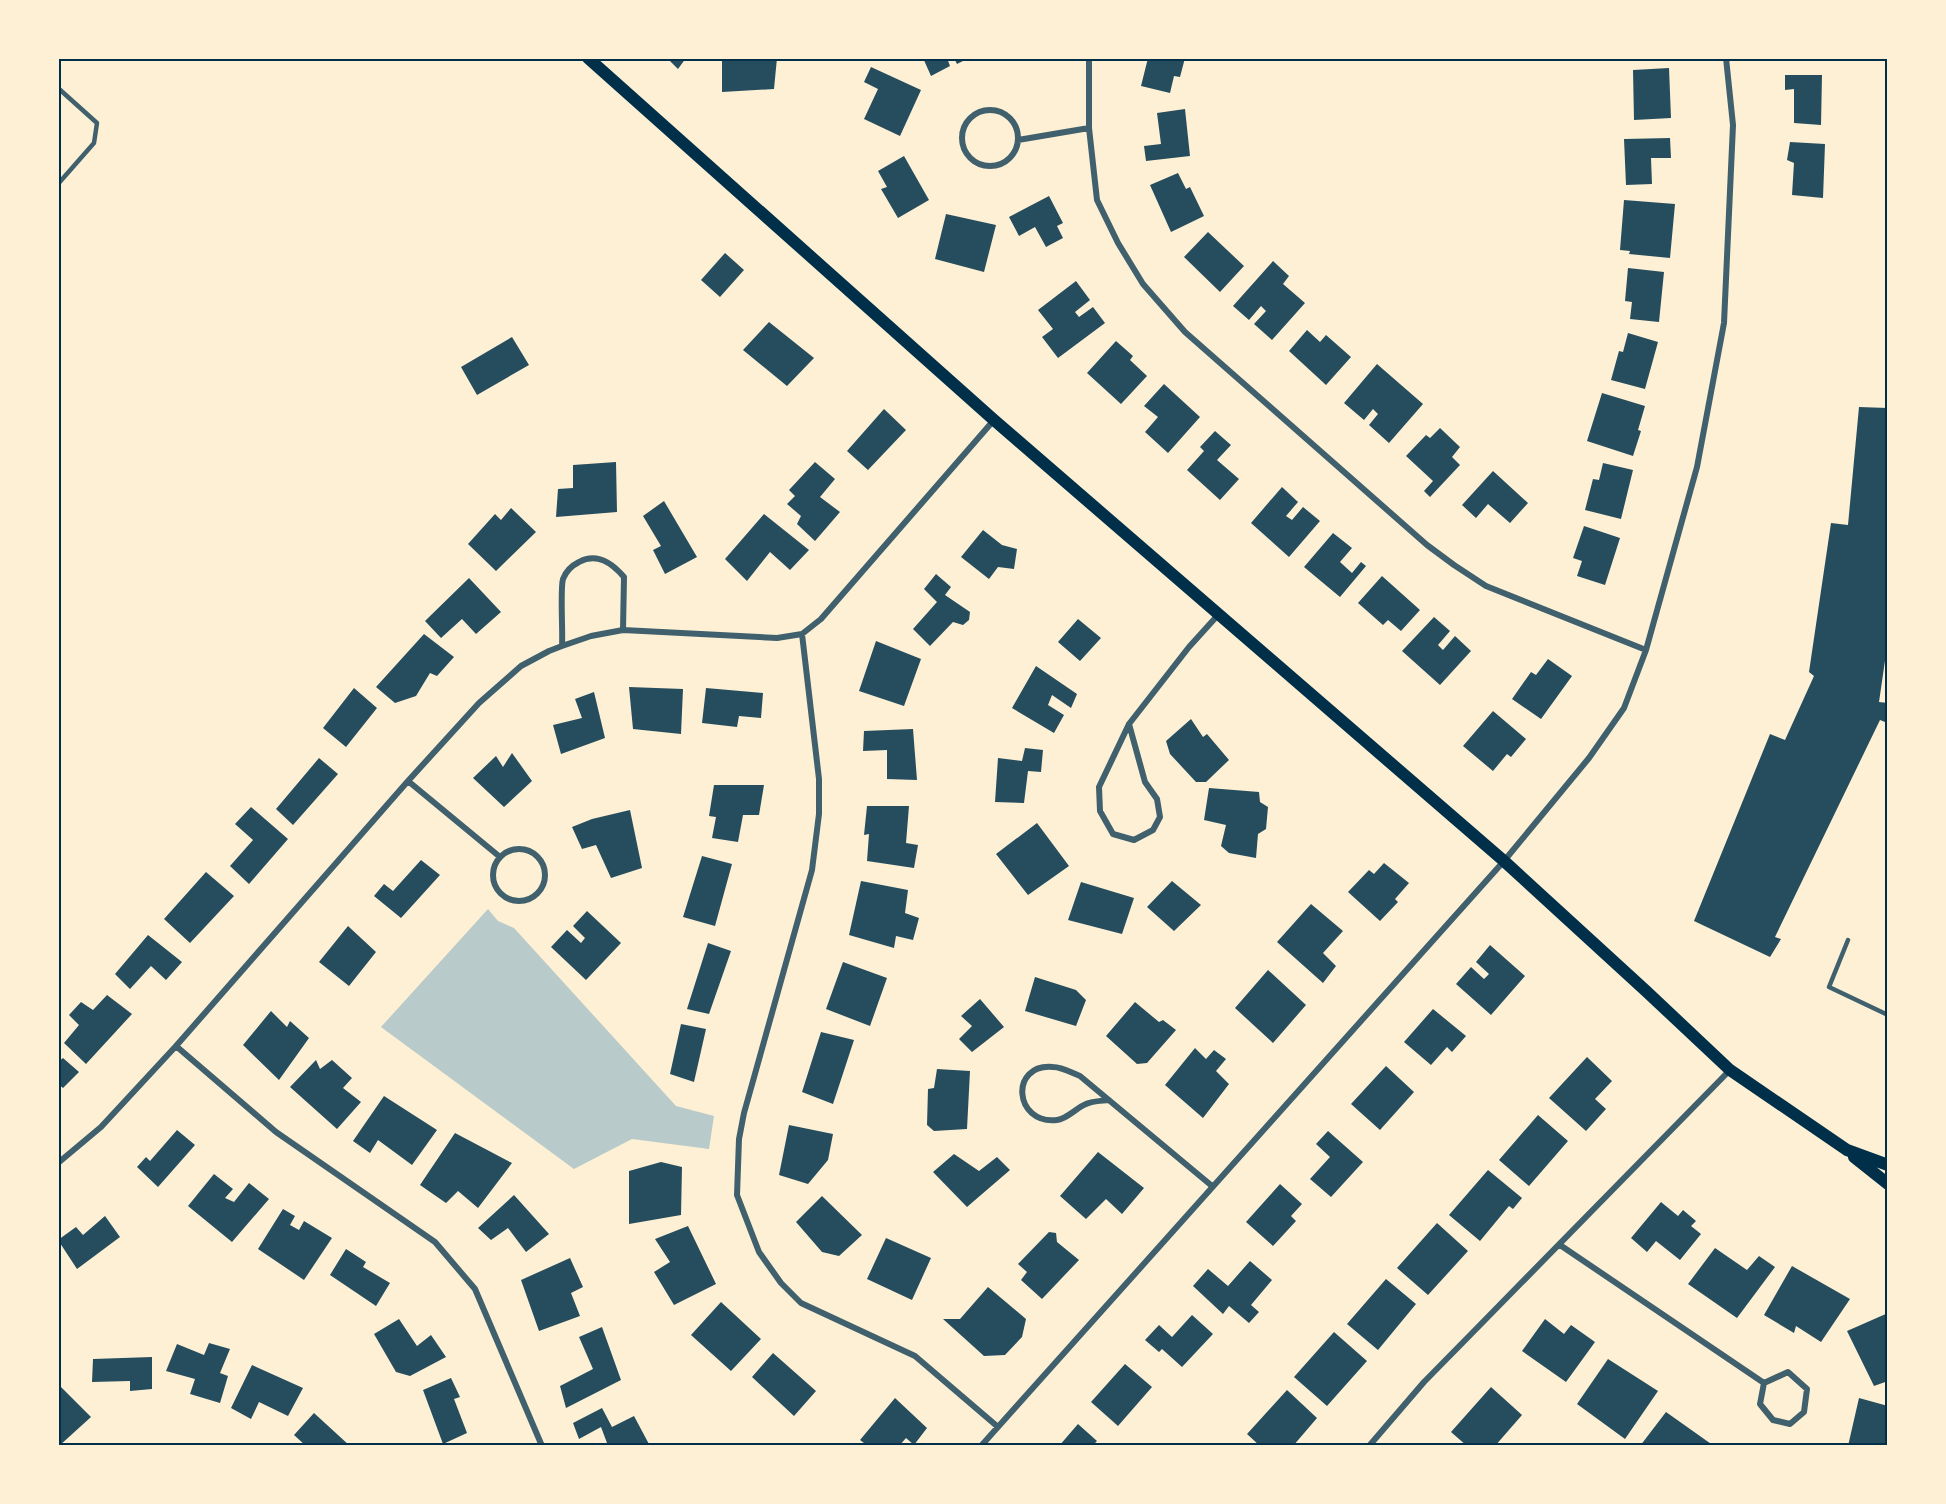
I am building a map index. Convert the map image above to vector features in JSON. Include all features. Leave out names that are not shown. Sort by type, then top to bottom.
[{"type":"main road","points":[[588,58],[994,420],[1504,861],[1730,1070],[1846,1150],[1887,1184]]},
{"type":"main road","points":[[1846,1150],[1887,1165]]},
{"type":"street","points":[[1089,58],[1089,128],[1097,201],[1118,243],[1143,284],[1185,332],[1427,545],[1454,565],[1486,586],[1646,650]]},
{"type":"street","points":[[981,1446],[1504,861],[1589,758],[1624,708],[1646,650],[1697,467],[1724,323],[1733,125],[1726,58]]},
{"type":"street","points":[[994,111],[1008,117],[1017,130],[1018,140],[1016,149],[1005,162],[996,166],[982,166],[970,159],[963,147],[962,135],[967,122],[975,114],[994,111]]},
{"type":"street","points":[[1018,140],[1089,128]]},
{"type":"street","points":[[58,1163],[101,1127],[176,1046],[479,703],[521,666],[562,646],[591,636],[623,630],[777,638],[802,634],[821,619],[994,420]]},
{"type":"street","points":[[562,646],[563,579],[572,566],[587,557],[599,558],[615,566],[624,577],[623,630]]},
{"type":"street","points":[[1129,724],[1145,782],[1157,799],[1160,817],[1153,830],[1134,840],[1113,834],[1100,811],[1099,787],[1129,724],[1190,646],[1218,615]]},
{"type":"street","points":[[802,634],[819,779],[819,814],[812,870],[744,1113],[739,1139],[737,1195],[759,1252],[781,1283],[801,1303],[915,1356],[998,1427]]},
{"type":"street","points":[[408,781],[500,857]]},
{"type":"street","points":[[516,849],[522,849],[535,855],[544,870],[540,891],[533,897],[522,901],[514,901],[501,894],[493,880],[493,871],[500,857],[516,849]]},
{"type":"street","points":[[176,1046],[276,1132],[435,1242],[475,1289],[542,1446]]},
{"type":"street","points":[[1108,1100],[1086,1104],[1058,1120],[1036,1117],[1026,1108],[1022,1095],[1025,1078],[1038,1067],[1056,1066],[1080,1076],[1212,1186]]},
{"type":"street","points":[[1369,1446],[1425,1382],[1730,1070]]},
{"type":"street","points":[[1560,1245],[1764,1383]]},
{"type":"street","points":[[1788,1372],[1807,1389],[1804,1412],[1790,1424],[1773,1420],[1760,1404],[1764,1383],[1788,1372]]},
{"type":"street","points":[[162,1446],[169,1446]]},
{"type":"lane","points":[[58,88],[97,123],[94,143],[58,184]]},
{"type":"lane","points":[[1848,940],[1829,987],[1887,1015]]},
{"type":"shaded area","points":[[488,909],[498,921],[514,928],[676,1106],[714,1116],[709,1149],[632,1139],[574,1169],[381,1027]]},
{"type":"building","points":[[667,58],[686,58],[678,69]]},
{"type":"building","points":[[722,58],[777,58],[774,89],[722,92]]},
{"type":"building","points":[[923,58],[947,58],[950,66],[931,76]]},
{"type":"building","points":[[954,58],[969,58],[957,64]]},
{"type":"building","points":[[1148,58],[1185,58],[1180,77],[1174,76],[1170,93],[1141,86]]},
{"type":"building","points":[[871,67],[921,90],[900,136],[864,119],[878,89],[864,82]]},
{"type":"building","points":[[1669,68],[1671,118],[1634,120],[1633,70]]},
{"type":"building","points":[[1785,75],[1822,75],[1821,125],[1794,123],[1794,89],[1785,90]]},
{"type":"building","points":[[1185,109],[1190,156],[1146,161],[1144,146],[1161,144],[1157,113]]},
{"type":"building","points":[[1670,138],[1671,158],[1651,158],[1652,184],[1626,185],[1624,139]]},
{"type":"building","points":[[1790,142],[1825,144],[1823,198],[1792,195],[1794,163],[1787,160]]},
{"type":"building","points":[[904,156],[929,200],[898,218],[881,189],[887,187],[878,171]]},
{"type":"building","points":[[1178,173],[1186,189],[1190,187],[1204,216],[1171,232],[1150,185]]},
{"type":"building","points":[[1049,196],[1063,223],[1057,226],[1063,238],[1046,247],[1035,227],[1019,236],[1009,217]]},
{"type":"building","points":[[1624,200],[1675,204],[1670,258],[1629,254],[1630,251],[1620,250]]},
{"type":"building","points":[[946,214],[996,225],[984,272],[935,259]]},
{"type":"building","points":[[1208,232],[1244,266],[1220,292],[1184,257]]},
{"type":"building","points":[[725,253],[744,270],[720,297],[701,280]]},
{"type":"building","points":[[1273,261],[1289,276],[1283,284],[1305,303],[1272,340],[1254,324],[1266,311],[1261,306],[1249,320],[1233,306]]},
{"type":"building","points":[[1628,268],[1664,272],[1659,322],[1630,319],[1632,302],[1625,301]]},
{"type":"building","points":[[1076,281],[1090,300],[1075,312],[1079,317],[1093,307],[1105,323],[1058,358],[1042,337],[1053,329],[1038,310]]},
{"type":"building","points":[[769,322],[814,358],[787,386],[743,350]]},
{"type":"building","points":[[1307,330],[1320,342],[1326,335],[1351,357],[1326,385],[1289,351]]},
{"type":"building","points":[[1628,333],[1658,342],[1645,389],[1611,380],[1619,351],[1623,352]]},
{"type":"building","points":[[512,337],[529,365],[477,395],[461,367]]},
{"type":"building","points":[[1116,341],[1133,356],[1130,360],[1147,376],[1121,404],[1087,373]]},
{"type":"building","points":[[1377,364],[1423,404],[1389,443],[1369,425],[1378,414],[1373,409],[1364,420],[1344,403]]},
{"type":"building","points":[[1164,384],[1200,417],[1168,453],[1145,432],[1158,417],[1144,406]]},
{"type":"building","points":[[1602,393],[1645,406],[1638,430],[1641,431],[1633,456],[1587,441]]},
{"type":"building","points":[[1859,407],[1888,408],[1888,640],[1879,702],[1888,703],[1888,715],[1885,722],[1880,720],[1775,937],[1781,939],[1770,957],[1694,921],[1770,734],[1785,740],[1814,676],[1809,672],[1831,523],[1848,525]]},
{"type":"building","points":[[884,409],[906,430],[868,470],[847,451]]},
{"type":"building","points":[[1440,428],[1460,447],[1452,457],[1460,465],[1430,497],[1424,491],[1433,481],[1406,456],[1426,435],[1430,438]]},
{"type":"building","points":[[1215,431],[1231,445],[1217,460],[1239,479],[1220,500],[1187,470],[1204,451],[1200,447]]},
{"type":"building","points":[[616,462],[617,512],[556,517],[558,489],[573,488],[573,465]]},
{"type":"building","points":[[815,462],[835,479],[820,497],[840,512],[815,541],[797,524],[801,516],[787,504],[795,496],[789,490]]},
{"type":"building","points":[[1603,463],[1633,470],[1621,519],[1585,510],[1593,479],[1599,480]]},
{"type":"building","points":[[1493,471],[1528,503],[1510,523],[1488,504],[1476,518],[1462,505]]},
{"type":"building","points":[[1282,487],[1298,502],[1286,516],[1292,520],[1303,507],[1320,521],[1289,557],[1251,523]]},
{"type":"building","points":[[664,501],[697,557],[665,574],[653,550],[661,546],[643,516]]},
{"type":"building","points":[[511,508],[536,532],[496,571],[468,544],[495,514],[501,520]]},
{"type":"building","points":[[764,514],[809,550],[790,570],[770,552],[747,581],[725,559]]},
{"type":"building","points":[[1584,526],[1620,538],[1605,585],[1577,576],[1582,561],[1573,558]]},
{"type":"building","points":[[983,530],[1002,545],[1017,549],[1014,569],[998,567],[989,579],[961,557]]},
{"type":"building","points":[[1333,533],[1352,548],[1340,562],[1352,573],[1361,562],[1366,566],[1340,597],[1304,567]]},
{"type":"building","points":[[936,574],[951,587],[945,595],[970,612],[969,620],[963,625],[953,622],[930,646],[913,629],[937,602],[924,589]]},
{"type":"building","points":[[1382,576],[1420,610],[1401,631],[1388,620],[1383,625],[1358,603]]},
{"type":"building","points":[[469,578],[501,612],[476,634],[462,619],[441,638],[425,621]]},
{"type":"building","points":[[1434,617],[1450,631],[1438,645],[1443,650],[1455,636],[1471,651],[1440,685],[1402,651]]},
{"type":"building","points":[[1078,619],[1101,638],[1080,661],[1058,642]]},
{"type":"building","points":[[424,634],[454,657],[437,676],[430,673],[416,696],[395,703],[376,687]]},
{"type":"building","points":[[876,641],[921,659],[904,706],[859,691]]},
{"type":"building","points":[[1548,659],[1572,676],[1541,719],[1512,699],[1531,672],[1536,675]]},
{"type":"building","points":[[1036,666],[1077,694],[1071,708],[1052,695],[1048,705],[1064,715],[1054,733],[1012,708]]},
{"type":"building","points":[[629,687],[683,689],[681,734],[633,729]]},
{"type":"building","points":[[354,688],[377,708],[346,747],[323,728]]},
{"type":"building","points":[[706,688],[763,693],[761,718],[739,716],[737,727],[702,723]]},
{"type":"building","points":[[594,692],[605,738],[561,754],[553,725],[582,718],[575,699]]},
{"type":"building","points":[[1493,711],[1526,739],[1511,757],[1507,754],[1493,771],[1463,746]]},
{"type":"building","points":[[1191,719],[1203,737],[1207,734],[1229,760],[1206,782],[1196,782],[1170,754],[1166,741]]},
{"type":"building","points":[[913,729],[917,780],[887,779],[887,750],[863,751],[864,731]]},
{"type":"building","points":[[1025,748],[1043,750],[1041,772],[1028,771],[1024,803],[995,802],[998,758],[1022,761]]},
{"type":"building","points":[[512,753],[532,781],[504,807],[473,778],[496,756],[503,767]]},
{"type":"building","points":[[319,758],[338,774],[293,825],[276,809]]},
{"type":"building","points":[[714,785],[764,785],[759,815],[743,815],[738,842],[712,838],[716,817],[709,816]]},
{"type":"building","points":[[1209,788],[1259,792],[1260,802],[1268,807],[1266,829],[1258,834],[1256,858],[1229,853],[1221,846],[1226,825],[1204,820]]},
{"type":"building","points":[[867,806],[909,806],[906,843],[918,845],[914,868],[867,861],[869,834],[864,835]]},
{"type":"building","points":[[251,807],[288,839],[249,884],[230,866],[253,840],[235,824]]},
{"type":"building","points":[[630,810],[642,868],[611,878],[596,845],[582,849],[572,827],[592,819]]},
{"type":"building","points":[[1037,823],[1069,866],[1028,895],[996,854]]},
{"type":"building","points":[[702,856],[732,864],[715,926],[683,917]]},
{"type":"building","points":[[421,860],[440,875],[401,918],[374,896],[384,884],[393,891]]},
{"type":"building","points":[[1384,863],[1409,883],[1395,899],[1398,902],[1380,921],[1348,892],[1369,870],[1374,874]]},
{"type":"building","points":[[206,872],[234,896],[190,943],[164,919]]},
{"type":"building","points":[[861,881],[908,890],[905,913],[919,918],[913,940],[896,936],[894,948],[849,935]]},
{"type":"building","points":[[1172,881],[1201,905],[1174,931],[1147,907]]},
{"type":"building","points":[[1081,882],[1134,898],[1122,934],[1068,920]]},
{"type":"building","points":[[1311,904],[1343,931],[1323,953],[1336,966],[1323,983],[1277,942]]},
{"type":"building","points":[[587,911],[621,943],[586,980],[551,947],[567,930],[581,943],[585,938],[573,926]]},
{"type":"building","points":[[348,926],[376,952],[349,986],[319,962]]},
{"type":"building","points":[[148,935],[182,962],[166,980],[151,966],[130,989],[115,974]]},
{"type":"building","points":[[708,943],[731,951],[709,1014],[687,1009]]},
{"type":"building","points":[[1490,945],[1525,976],[1491,1015],[1456,984],[1471,967],[1484,979],[1489,974],[1476,962]]},
{"type":"building","points":[[843,962],[887,978],[870,1026],[826,1009]]},
{"type":"building","points":[[1268,970],[1306,1005],[1273,1043],[1235,1008]]},
{"type":"building","points":[[1035,977],[1076,990],[1086,1000],[1076,1026],[1025,1011]]},
{"type":"building","points":[[107,995],[132,1014],[86,1064],[64,1043],[79,1025],[69,1015],[81,1002],[93,1010]]},
{"type":"building","points":[[980,999],[1004,1027],[972,1052],[959,1039],[972,1026],[961,1016]]},
{"type":"building","points":[[1135,1002],[1159,1022],[1163,1020],[1176,1030],[1147,1063],[1137,1064],[1106,1036]]},
{"type":"building","points":[[1433,1009],[1466,1036],[1452,1052],[1447,1047],[1431,1065],[1404,1042]]},
{"type":"building","points":[[271,1011],[287,1027],[290,1021],[309,1038],[279,1080],[243,1045]]},
{"type":"building","points":[[681,1024],[706,1029],[694,1082],[670,1074]]},
{"type":"building","points":[[821,1032],[854,1040],[833,1104],[802,1092]]},
{"type":"building","points":[[1195,1048],[1206,1059],[1214,1050],[1226,1059],[1216,1071],[1229,1084],[1203,1118],[1165,1085]]},
{"type":"building","points":[[1587,1057],[1612,1081],[1595,1099],[1606,1109],[1586,1131],[1549,1098]]},
{"type":"building","points":[[63,1058],[79,1072],[63,1088],[58,1084],[58,1062]]},
{"type":"building","points":[[316,1060],[320,1069],[332,1060],[352,1078],[343,1088],[361,1102],[337,1129],[290,1087]]},
{"type":"building","points":[[1386,1066],[1414,1092],[1380,1130],[1351,1104]]},
{"type":"building","points":[[937,1069],[970,1071],[967,1129],[934,1131],[927,1125],[928,1089],[934,1088]]},
{"type":"building","points":[[384,1096],[437,1130],[412,1165],[378,1140],[370,1153],[353,1141]]},
{"type":"building","points":[[1538,1115],[1568,1141],[1529,1186],[1499,1160]]},
{"type":"building","points":[[789,1125],[833,1134],[828,1160],[808,1184],[779,1175]]},
{"type":"building","points":[[177,1130],[195,1145],[158,1187],[137,1167],[146,1157],[150,1161]]},
{"type":"building","points":[[1328,1131],[1363,1162],[1331,1197],[1310,1179],[1330,1157],[1316,1144]]},
{"type":"building","points":[[455,1133],[512,1163],[478,1208],[458,1191],[446,1203],[420,1185]]},
{"type":"building","points":[[1098,1152],[1144,1188],[1122,1214],[1106,1199],[1086,1219],[1060,1196]]},
{"type":"building","points":[[954,1154],[979,1171],[997,1157],[1010,1170],[967,1207],[933,1172]]},
{"type":"building","points":[[661,1162],[682,1167],[681,1215],[629,1224],[629,1171]]},
{"type":"building","points":[[1488,1170],[1522,1198],[1513,1209],[1509,1206],[1480,1241],[1449,1215]]},
{"type":"building","points":[[214,1174],[233,1189],[225,1198],[234,1202],[249,1183],[269,1199],[232,1242],[188,1206]]},
{"type":"building","points":[[1280,1184],[1302,1204],[1291,1216],[1296,1221],[1273,1246],[1246,1222]]},
{"type":"building","points":[[514,1195],[549,1234],[526,1252],[508,1228],[491,1240],[478,1228]]},
{"type":"building","points":[[822,1196],[862,1235],[839,1256],[822,1252],[796,1222]]},
{"type":"building","points":[[1661,1202],[1678,1216],[1683,1210],[1696,1221],[1691,1226],[1701,1234],[1680,1260],[1656,1241],[1647,1252],[1631,1238]]},
{"type":"building","points":[[283,1209],[295,1216],[290,1225],[299,1230],[304,1221],[332,1238],[304,1280],[258,1249]]},
{"type":"building","points":[[105,1216],[120,1237],[77,1269],[58,1240],[76,1227],[83,1235]]},
{"type":"building","points":[[1437,1223],[1468,1251],[1428,1295],[1397,1268]]},
{"type":"building","points":[[688,1226],[716,1284],[674,1305],[654,1272],[670,1262],[655,1239]]},
{"type":"building","points":[[1049,1232],[1056,1233],[1057,1242],[1079,1260],[1042,1299],[1021,1280],[1027,1272],[1018,1264]]},
{"type":"building","points":[[886,1238],[931,1258],[912,1300],[867,1279]]},
{"type":"building","points":[[1715,1248],[1747,1270],[1759,1256],[1775,1267],[1737,1318],[1688,1284]]},
{"type":"building","points":[[346,1249],[366,1262],[363,1267],[390,1283],[376,1306],[330,1275]]},
{"type":"building","points":[[570,1258],[583,1287],[571,1293],[580,1316],[539,1331],[521,1280]]},
{"type":"building","points":[[1250,1261],[1272,1280],[1251,1305],[1259,1312],[1249,1323],[1229,1306],[1223,1314],[1193,1286],[1208,1269],[1228,1286]]},
{"type":"building","points":[[1792,1266],[1850,1299],[1821,1342],[1796,1326],[1794,1333],[1764,1315]]},
{"type":"building","points":[[1386,1279],[1416,1304],[1378,1350],[1347,1324]]},
{"type":"building","points":[[988,1287],[1026,1319],[1022,1337],[1005,1355],[984,1356],[943,1319],[960,1319]]},
{"type":"building","points":[[721,1302],[761,1339],[731,1371],[691,1335]]},
{"type":"building","points":[[1888,1313],[1888,1381],[1874,1386],[1847,1331]]},
{"type":"building","points":[[1192,1315],[1213,1334],[1182,1367],[1162,1349],[1159,1352],[1145,1340],[1159,1325],[1172,1337]]},
{"type":"building","points":[[399,1319],[417,1346],[431,1335],[446,1357],[410,1376],[396,1372],[374,1334]]},
{"type":"building","points":[[1545,1319],[1564,1334],[1571,1325],[1595,1342],[1566,1382],[1522,1351]]},
{"type":"building","points":[[602,1327],[621,1380],[566,1408],[560,1386],[593,1369],[579,1337]]},
{"type":"building","points":[[1334,1332],[1367,1361],[1327,1406],[1294,1377]]},
{"type":"building","points":[[209,1343],[230,1349],[220,1373],[228,1376],[220,1403],[190,1394],[195,1379],[166,1371],[177,1344],[204,1355]]},
{"type":"building","points":[[773,1353],[816,1391],[794,1416],[752,1377]]},
{"type":"building","points":[[152,1357],[152,1389],[130,1391],[130,1381],[92,1382],[93,1359]]},
{"type":"building","points":[[1608,1359],[1658,1391],[1625,1439],[1577,1404]]},
{"type":"building","points":[[1125,1364],[1152,1387],[1118,1426],[1091,1402]]},
{"type":"building","points":[[252,1365],[303,1388],[288,1416],[259,1402],[251,1419],[231,1408]]},
{"type":"building","points":[[451,1378],[460,1397],[454,1399],[467,1433],[443,1444],[423,1390]]},
{"type":"building","points":[[58,1384],[91,1417],[59,1446],[58,1446]]},
{"type":"building","points":[[1491,1387],[1522,1415],[1495,1446],[1467,1446],[1451,1432]]},
{"type":"building","points":[[1287,1390],[1317,1418],[1293,1446],[1260,1446],[1247,1434]]},
{"type":"building","points":[[895,1398],[927,1428],[914,1445],[906,1438],[899,1446],[868,1446],[860,1440]]},
{"type":"building","points":[[1859,1398],[1888,1406],[1888,1446],[1848,1446]]},
{"type":"building","points":[[602,1408],[612,1427],[634,1416],[650,1446],[601,1446],[607,1443],[601,1427],[579,1439],[573,1423]]},
{"type":"building","points":[[1666,1412],[1714,1446],[1640,1446]]},
{"type":"building","points":[[314,1413],[350,1446],[306,1446],[294,1435]]},
{"type":"building","points":[[1078,1424],[1097,1441],[1092,1446],[1059,1446]]}]
